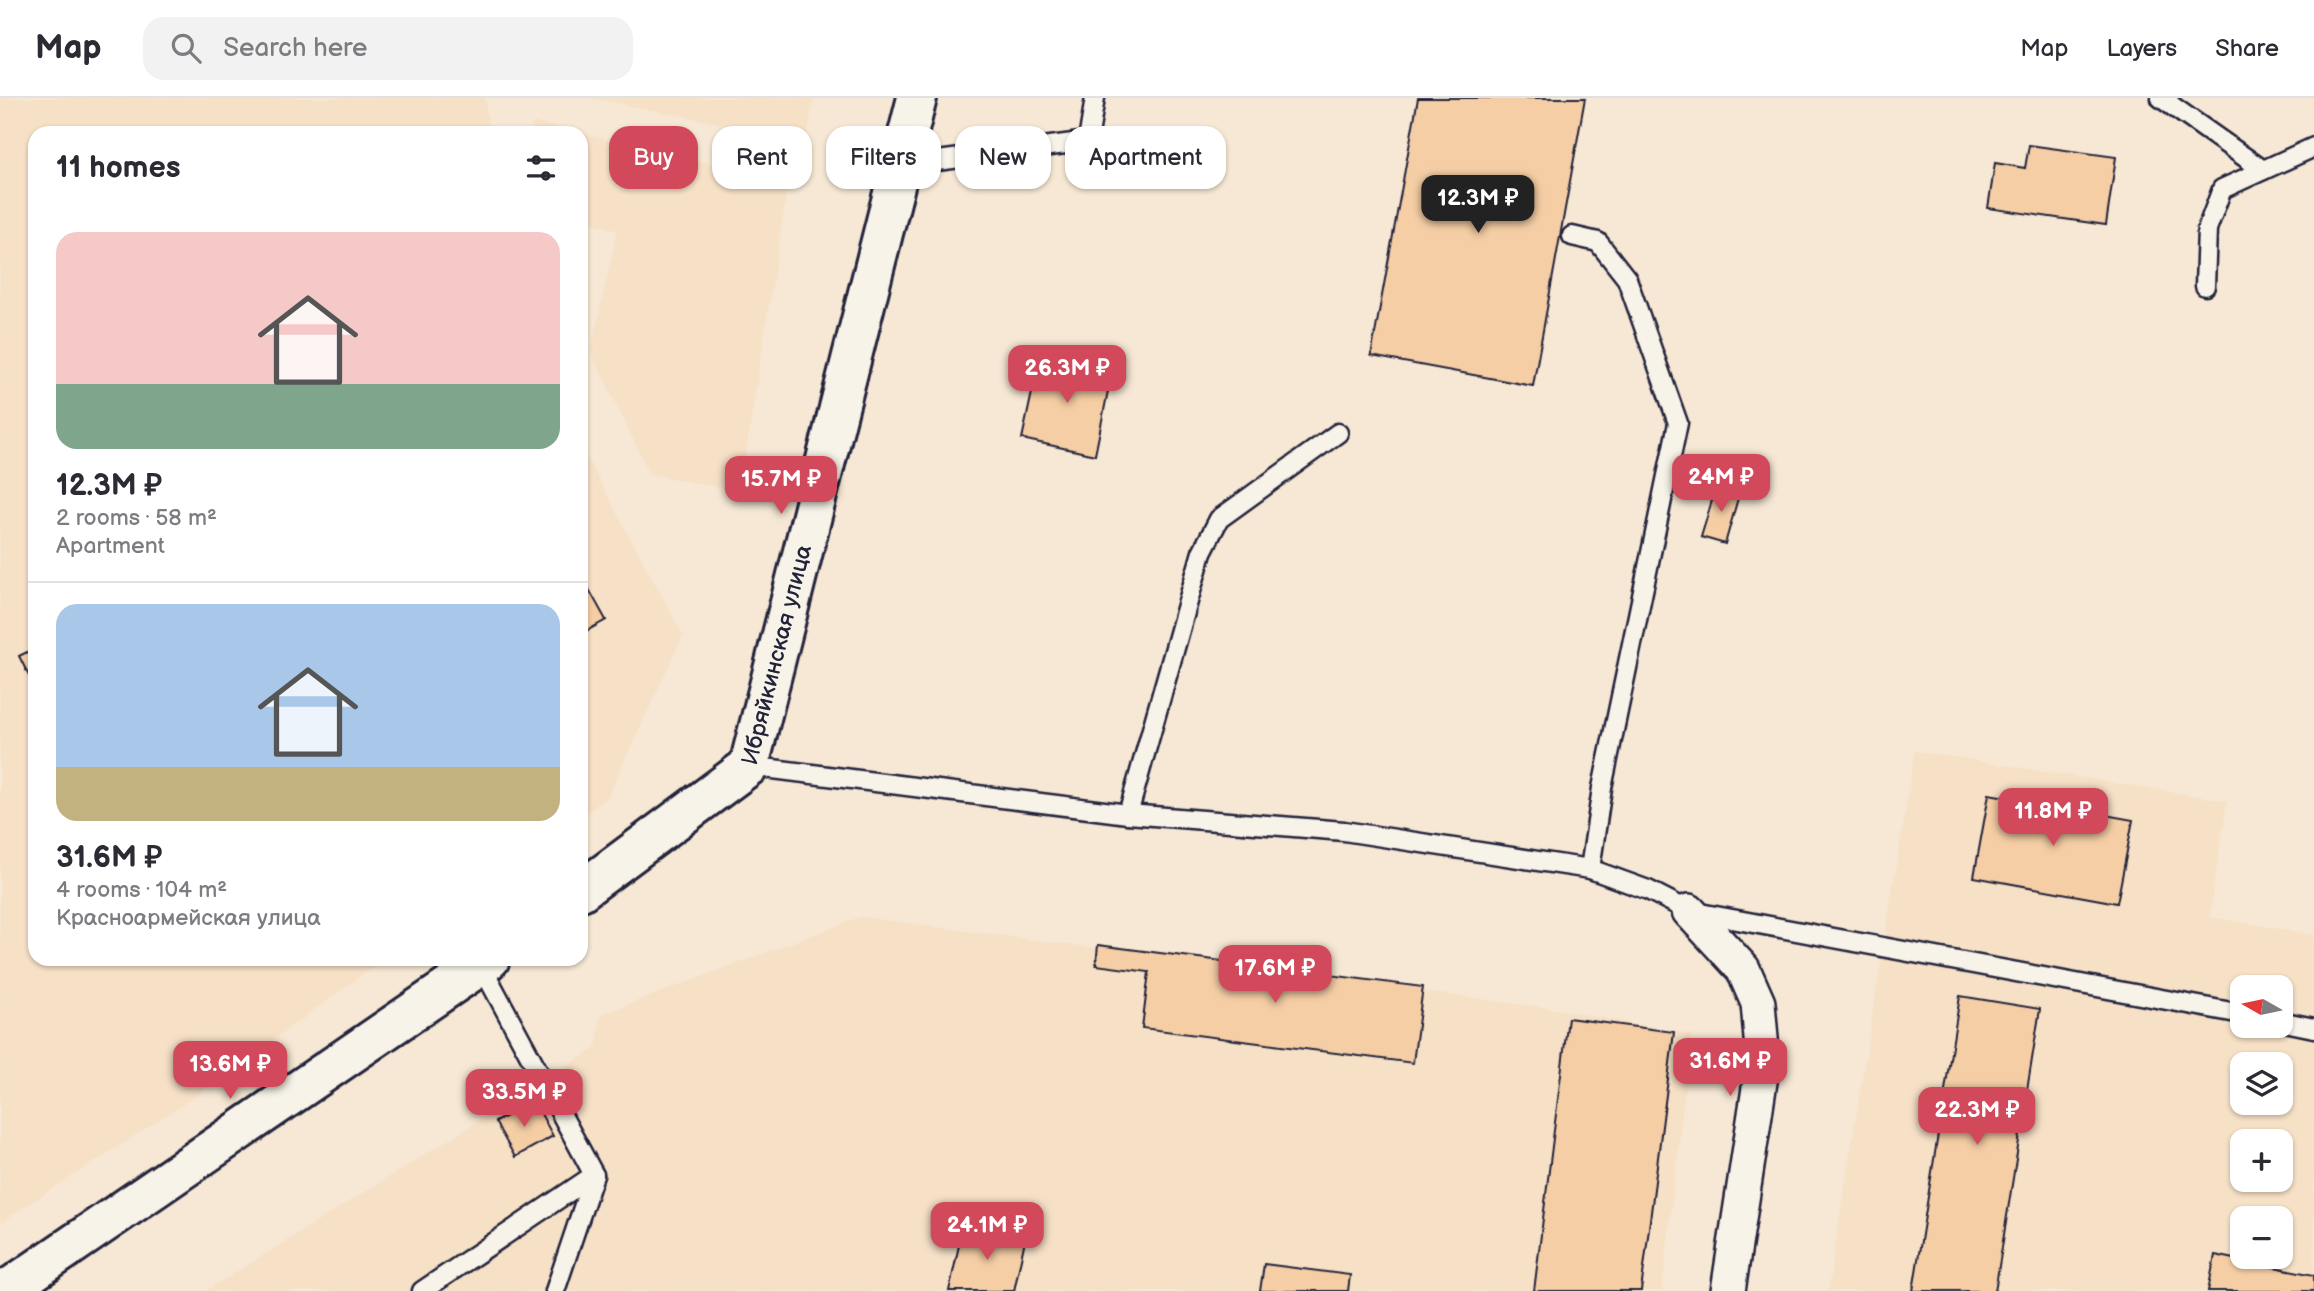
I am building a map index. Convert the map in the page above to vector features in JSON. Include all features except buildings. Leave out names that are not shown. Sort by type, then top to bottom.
[{"type":"street","name":"Ибряйкинская улица","points":[[910,126],[917,98]]},
{"type":"street","name":"Ибряйкинская улица","points":[[588,886],[749,766],[894,189]]},
{"type":"street","points":[[1689,911],[1743,969],[1758,1003],[1763,1062],[1728,1291]]},
{"type":"street","points":[[5,1291],[479,966]]},
{"type":"lane","points":[[941,161],[1088,141],[1095,98]]},
{"type":"lane","points":[[2161,98],[2263,170]]},
{"type":"lane","points":[[2205,286],[2207,229],[2222,189],[2314,147]]},
{"type":"lane","points":[[1572,236],[1598,242],[1627,279],[1678,424],[1602,788],[1590,869]]},
{"type":"lane","points":[[1128,814],[1202,552],[1219,519],[1338,433]]},
{"type":"lane","points":[[749,766],[1128,814],[1344,831],[1590,869],[1648,890],[1689,911],[2230,1012]]},
{"type":"lane","points":[[487,966],[594,1175],[555,1291]]},
{"type":"lane","points":[[2293,1024],[2314,1028]]},
{"type":"lane","points":[[422,1291],[594,1175]]},
{"type":"shaded area","points":[[0,98],[485,98],[488,126],[28,126],[28,966],[374,966],[196,1096],[0,1223]]},
{"type":"shaded area","points":[[590,98],[814,98],[809,126],[734,126]]},
{"type":"shaded area","points":[[533,122],[550,126],[533,126]]},
{"type":"shaded area","points":[[588,135],[609,140],[609,189],[698,189],[698,161],[712,164],[712,189],[787,189],[740,491],[650,474],[591,352],[617,231],[588,221]]},
{"type":"shaded area","points":[[588,460],[683,635],[607,798],[588,811]]},
{"type":"shaded area","points":[[1915,751],[2227,801],[2209,917],[2314,935],[2314,1291],[1828,1291]]},
{"type":"shaded area","points":[[860,917],[1561,1010],[1691,1035],[1662,1291],[206,1291],[596,1048],[601,1015]]}]
